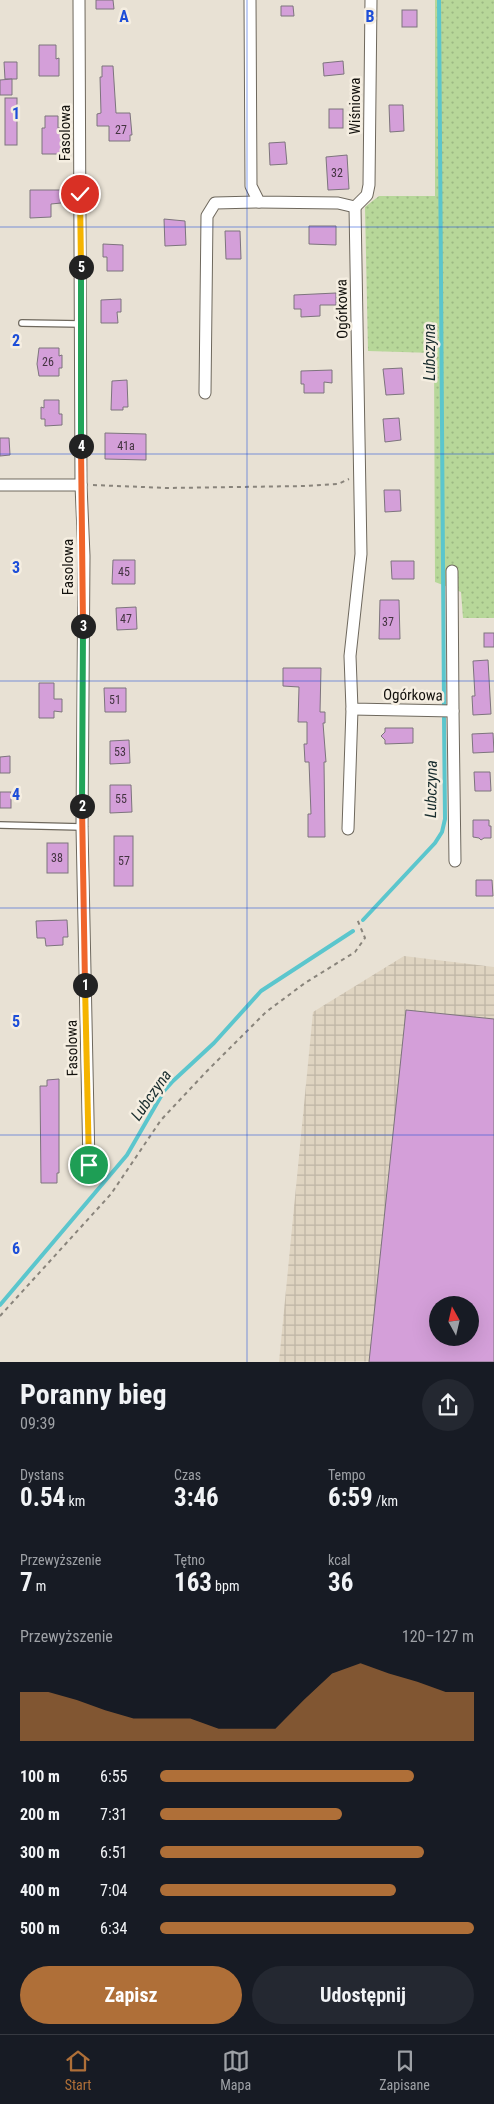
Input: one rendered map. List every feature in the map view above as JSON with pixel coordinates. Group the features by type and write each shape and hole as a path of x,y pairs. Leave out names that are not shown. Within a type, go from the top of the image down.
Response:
{"street":[{"name":"Fasolowa","path":"79,0 81,485 84,556 82,826 89,1165"},
{"path":"250,0 251,186 259,202"},
{"name":"Wiśniowa","path":"355,207 367,195 370,184 371,0"},
{"path":"205,393 207,216 215,203 338,204 355,207"},
{"name":"Ogórkowa","path":"348,829 352,709 350,656 361,554 355,207"},
{"path":"0,485 81,485"},
{"name":"Ogórkowa","path":"352,709 453,711 452,572"},
{"path":"453,711 455,862"}],"lane":[{"path":"22,323 81,324"},
{"path":"0,825 82,826"}],"path":[{"path":"81,485 167,488 306,486 338,484 360,473"},
{"path":"0,1316 111,1194 161,1120 206,1072 266,1012 305,983 355,952 365,938 357,919"}],"shaded area":[{"path":"404,956 494,967 494,1361 279,1362 313,1012"}],"green space":[{"path":"435,0 494,0 494,618 463,618 461,592 435,582 434,353 368,351 365,207 379,196 435,196"}],"building":[{"path":"96,0 113,0 114,9 96,9"},
{"path":"281,6 293,6 294,16 281,16"},
{"path":"402,10 417,10 417,27 402,27"},
{"path":"39,45 56,45 56,59 59,58 59,76 39,76"},
{"path":"343,61 344,74 324,76 323,63"},
{"path":"4,62 17,62 17,79 5,79"},
{"path":"102,66 113,66 116,113 130,113 132,135 130,135 130,141 109,141 109,126 97,126 97,114 101,113 100,77 102,77"},
{"path":"12,79 12,95 0,95 0,80"},
{"path":"5,98 17,98 17,145 5,145"},
{"path":"389,105 403,105 404,131 390,132"},
{"path":"329,109 343,109 343,128 329,128"},
{"path":"45,116 58,116 58,128 61,128 61,154 42,154 42,128 45,128"},
{"path":"285,142 287,164 270,165 269,143"},
{"path":"347,155 349,189 328,190 326,157"},
{"path":"30,190 61,190 61,203 51,204 51,217 30,218"},
{"path":"164,219 185,221 186,245 165,246"},
{"path":"309,226 336,226 336,245 309,244"},
{"path":"225,231 240,231 241,259 226,259"},
{"path":"103,244 123,245 123,271 107,271 107,257 103,257"},
{"path":"336,293 336,305 320,305 320,316 301,317 301,309 294,309 294,295"},
{"path":"121,299 121,312 117,312 118,323 101,323 101,300"},
{"path":"39,348 59,348 59,356 62,355 62,368 59,368 59,376 39,376 37,364"},
{"path":"402,368 404,394 386,395 383,369"},
{"path":"332,370 332,383 324,382 324,393 304,393 304,384 301,384 301,371"},
{"path":"127,380 128,407 123,407 123,410 111,410 112,381"},
{"path":"44,400 59,400 59,414 62,414 62,425 45,426 45,419 41,419 41,407 44,408"},
{"path":"399,418 401,440 385,442 383,419"},
{"path":"105,433 146,434 146,460 105,459"},
{"path":"0,438 9,438 10,455 0,456"},
{"path":"384,490 400,490 401,511 385,512"},
{"path":"113,560 135,560 135,584 112,584"},
{"path":"391,561 414,561 414,579 392,579"},
{"path":"380,600 399,600 400,639 379,639"},
{"path":"136,607 137,629 117,630 116,608"},
{"path":"484,633 494,633 494,647 484,647"},
{"path":"488,660 491,714 473,715 472,696 475,696 473,661"},
{"path":"283,668 321,668 320,712 325,712 325,723 323,723 326,762 324,762 325,837 308,837 308,814 311,814 309,762 305,762 304,744 307,744 307,722 298,722 299,687 283,686"},
{"path":"39,683 54,683 54,699 62,699 62,712 54,711 54,718 39,718"},
{"path":"104,688 126,688 126,712 105,712"},
{"path":"385,728 413,728 413,743 385,744 385,740 381,736 385,732"},
{"path":"493,733 494,752 473,753 472,734"},
{"path":"129,740 130,763 110,764 110,741"},
{"path":"10,756 10,773 0,773 0,757"},
{"path":"474,772 490,772 491,791 475,791"},
{"path":"110,785 131,785 132,812 110,813"},
{"path":"0,792 11,792 11,808 0,808"},
{"path":"473,820 489,820 491,838 481,840 473,837"},
{"path":"114,836 133,836 133,886 114,886"},
{"path":"47,843 68,843 68,873 47,873"},
{"path":"476,880 492,880 493,896 476,896"},
{"path":"67,920 68,937 63,937 63,945 46,946 45,938 37,938 36,921"},
{"path":"406,1010 494,1019 494,1362 369,1362"},
{"path":"59,1079 59,1173 57,1173 57,1183 41,1183 40,1086 47,1086 47,1080"}],"waterway":[{"name":"Lubczyna","path":"439,0 444,705"},
{"name":"Lubczyna","path":"363,920 435,843 442,832 445,819 444,718"},
{"name":"Lubczyna","path":"0,1305 127,1155 164,1091 173,1081 214,1043 261,991 353,931"}],"route":[{"path":"80,194 81,485 84,556 82,826 89,1165"}]}
